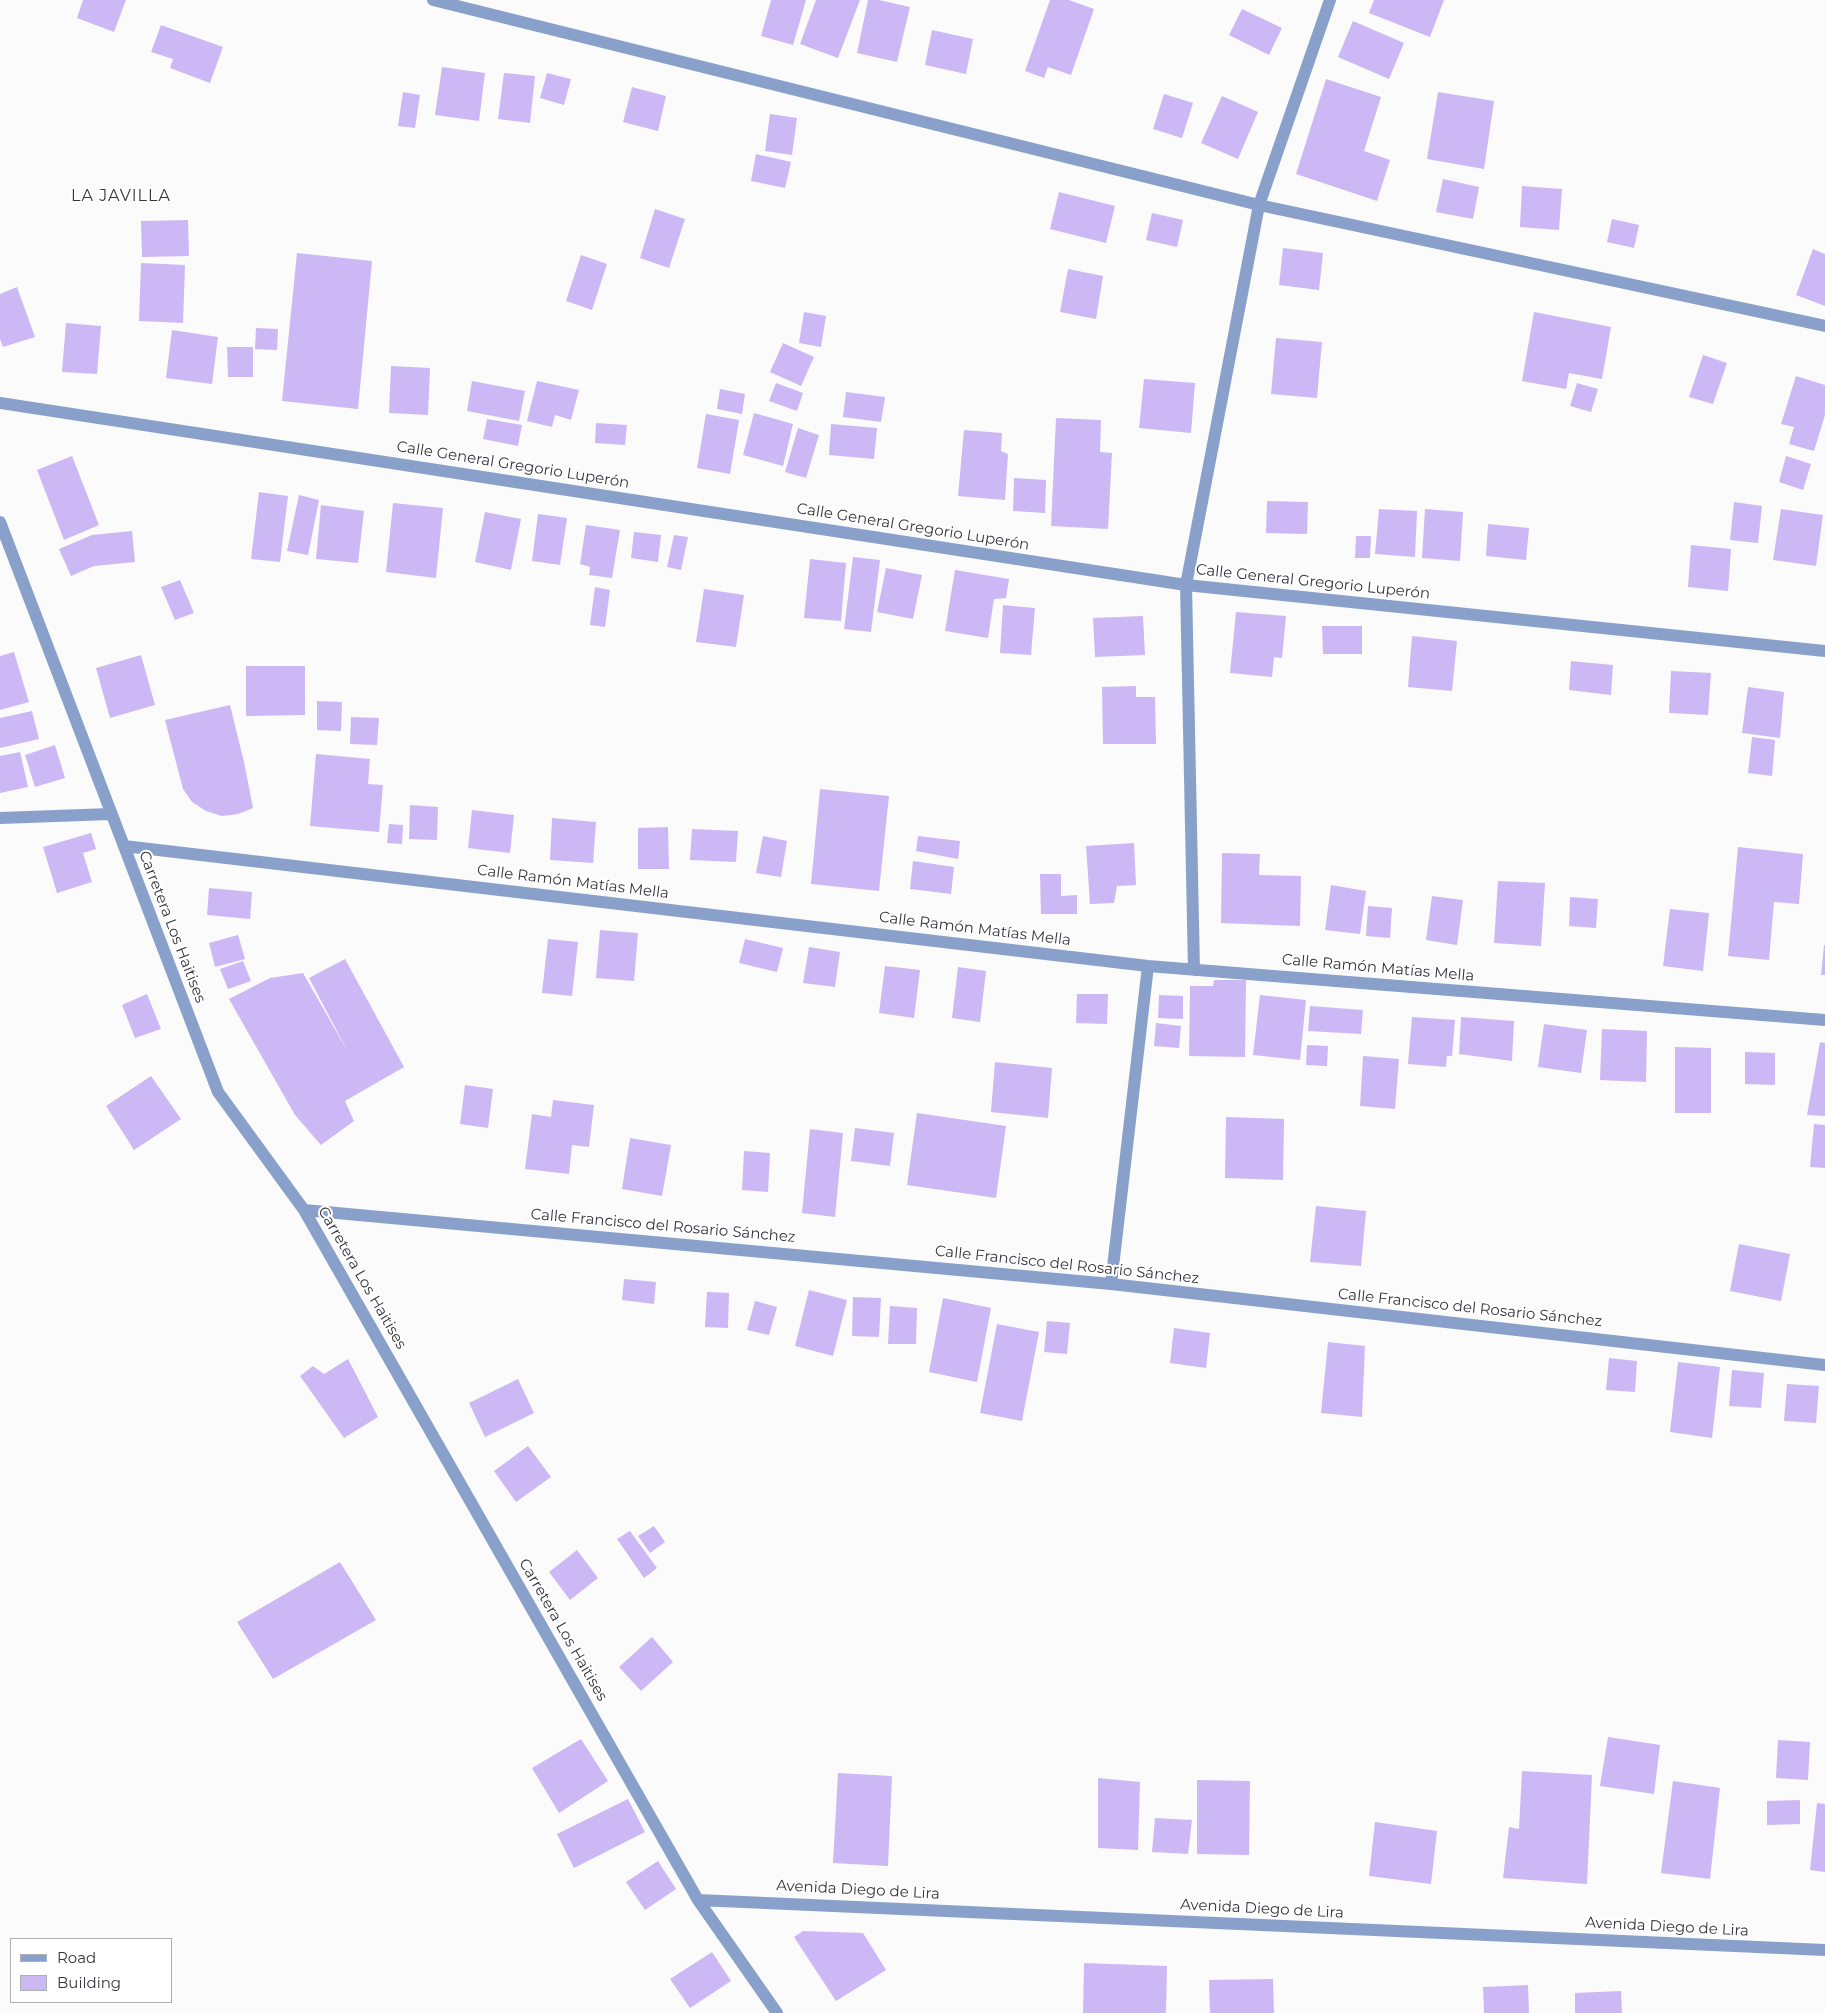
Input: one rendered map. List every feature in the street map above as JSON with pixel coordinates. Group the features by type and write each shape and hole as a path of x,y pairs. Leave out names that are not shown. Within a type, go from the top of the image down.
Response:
{"street":[{"path":"432,0 1260,205 1825,326"},
{"path":"1194,970 1186,585 1260,205 1330,0"},
{"name":"Calle General Gregorio Luperón","path":"0,403 1186,585 1825,651"},
{"name":"Carretera Los Haitises","path":"0,522 110,814 218,1092 304,1210 698,1900 777,2013"},
{"path":"0,818 110,814"},
{"name":"Calle Ramón Matías Mella","path":"124,846 1148,966 1825,1020"},
{"path":"1111,1284 1148,966"},
{"name":"Calle Francisco del Rosario Sánchez","path":"304,1210 1111,1284 1825,1365"},
{"name":"Avenida Diego de Lira","path":"698,1900 1825,1950"}],"building":[{"path":"83,0 126,0 114,32 77,18"},
{"path":"771,0 806,0 793,45 761,36"},
{"path":"816,0 860,0 838,58 800,44"},
{"path":"868,0 879,0 910,7 897,62 857,53"},
{"path":"1050,0 1069,0 1094,9 1071,75 1048,67 1044,78 1025,71"},
{"path":"1374,0 1444,0 1430,37 1369,13"},
{"path":"1242,9 1282,28 1269,55 1229,35"},
{"path":"1353,21 1404,43 1389,79 1338,57"},
{"path":"161,25 223,47 210,83 170,68 173,59 151,52"},
{"path":"932,30 973,39 966,74 925,65"},
{"path":"442,67 485,73 479,121 435,115"},
{"path":"504,73 535,76 530,123 498,119"},
{"path":"547,73 571,79 564,105 540,98"},
{"path":"1326,79 1381,97 1364,151 1390,160 1377,201 1296,174"},
{"path":"632,87 666,96 658,131 623,122"},
{"path":"403,92 420,95 415,128 398,126"},
{"path":"1438,92 1494,101 1484,169 1427,159"},
{"path":"1164,94 1193,103 1182,138 1153,129"},
{"path":"1222,96 1258,112 1238,159 1201,143"},
{"path":"770,114 797,118 792,155 765,151"},
{"path":"756,154 791,162 785,188 751,181"},
{"path":"1443,179 1479,187 1473,219 1436,212"},
{"path":"1522,186 1562,189 1559,230 1520,227"},
{"path":"1059,192 1115,206 1106,243 1050,229"},
{"path":"655,209 685,219 669,268 640,258"},
{"path":"1152,213 1183,220 1177,247 1146,240"},
{"path":"1612,219 1639,225 1634,248 1607,242"},
{"path":"188,220 189,256 142,257 141,221"},
{"path":"1283,248 1323,253 1319,290 1279,285"},
{"path":"1813,249 1825,254 1825,306 1796,295"},
{"path":"297,253 372,261 358,409 282,401"},
{"path":"581,255 607,264 592,310 566,301"},
{"path":"141,263 185,265 183,323 139,321"},
{"path":"1068,269 1103,276 1096,319 1060,312"},
{"path":"17,287 35,337 3,347 0,339 0,294"},
{"path":"804,312 826,316 821,347 799,343"},
{"path":"1534,312 1611,327 1602,379 1569,373 1566,389 1522,381"},
{"path":"66,323 101,326 97,374 62,372"},
{"path":"256,328 278,329 277,350 255,349"},
{"path":"172,330 218,337 212,384 166,378"},
{"path":"1276,338 1322,342 1317,398 1271,394"},
{"path":"783,343 814,357 801,386 770,372"},
{"path":"227,347 253,347 253,377 228,377"},
{"path":"1703,355 1727,363 1713,404 1689,397"},
{"path":"391,366 430,368 428,415 389,413"},
{"path":"1796,376 1825,385 1825,415 1814,451 1789,444 1794,427 1781,424"},
{"path":"1144,379 1195,383 1191,433 1139,428"},
{"path":"472,381 525,391 519,421 467,411"},
{"path":"537,381 579,390 571,420 555,415 552,427 527,421"},
{"path":"776,383 803,393 797,411 769,401"},
{"path":"1577,383 1598,389 1591,412 1570,406"},
{"path":"720,389 745,394 742,414 717,409"},
{"path":"846,392 885,397 881,422 843,417"},
{"path":"754,413 793,424 783,466 743,455"},
{"path":"706,414 739,420 730,474 697,468"},
{"path":"1056,418 1101,420 1100,452 1112,453 1108,529 1051,526"},
{"path":"487,419 522,425 518,446 483,439"},
{"path":"596,423 627,425 625,445 595,443"},
{"path":"831,424 877,428 874,459 829,455"},
{"path":"798,428 819,435 806,478 785,472"},
{"path":"964,430 1002,433 1001,451 1008,454 1005,500 958,496"},
{"path":"72,456 99,525 64,540 37,470"},
{"path":"1786,456 1811,464 1803,490 1779,482"},
{"path":"1014,478 1046,480 1045,513 1013,511"},
{"path":"259,492 288,496 280,562 251,559"},
{"path":"299,495 319,500 308,555 287,551"},
{"path":"1267,501 1308,502 1307,534 1266,533"},
{"path":"1734,502 1762,506 1758,543 1730,540"},
{"path":"393,503 443,508 436,578 386,572"},
{"path":"321,505 364,511 358,563 316,559"},
{"path":"1379,509 1417,511 1415,557 1375,554"},
{"path":"1425,509 1463,512 1460,561 1422,558"},
{"path":"1781,509 1823,515 1816,566 1773,560"},
{"path":"485,512 521,519 511,570 475,562"},
{"path":"538,514 567,518 560,565 532,561"},
{"path":"1488,524 1529,528 1526,560 1486,556"},
{"path":"586,525 620,530 612,578 589,575 590,567 580,564"},
{"path":"132,531 135,562 94,566 71,576 59,549 92,535"},
{"path":"634,532 661,535 658,562 631,558"},
{"path":"674,535 688,537 681,570 667,567"},
{"path":"1356,536 1371,536 1370,558 1355,558"},
{"path":"1691,545 1731,549 1728,591 1688,587"},
{"path":"853,557 880,560 871,632 844,629"},
{"path":"810,559 846,563 841,621 804,618"},
{"path":"886,568 922,575 913,619 877,612"},
{"path":"955,570 1009,579 1006,598 994,599 988,638 945,631"},
{"path":"180,580 194,613 175,620 161,587"},
{"path":"595,587 610,590 605,627 590,625"},
{"path":"704,589 744,595 736,647 696,642"},
{"path":"1003,605 1035,608 1031,655 1000,653"},
{"path":"1236,612 1286,616 1282,658 1274,657 1272,677 1230,673"},
{"path":"1143,616 1145,655 1095,657 1093,618"},
{"path":"1322,626 1362,626 1362,654 1323,654"},
{"path":"1412,636 1457,641 1452,691 1408,687"},
{"path":"14,652 29,702 0,710 0,656"},
{"path":"141,655 155,705 110,718 96,668"},
{"path":"1571,661 1613,665 1611,695 1569,690"},
{"path":"246,666 305,666 305,715 246,716"},
{"path":"1671,671 1711,673 1708,715 1669,713"},
{"path":"1136,686 1136,697 1155,697 1156,744 1103,744 1102,687"},
{"path":"1748,687 1784,692 1780,738 1742,733"},
{"path":"317,701 342,702 341,731 317,730"},
{"path":"230,705 253,808 238,814 222,816 206,811 192,802 183,789 165,720"},
{"path":"32,711 39,739 0,748 0,718"},
{"path":"351,717 379,718 377,745 350,744"},
{"path":"1752,737 1775,740 1772,776 1748,773"},
{"path":"55,745 65,778 35,787 25,755"},
{"path":"20,752 28,787 0,793 0,756"},
{"path":"316,754 370,759 368,784 383,785 379,832 310,826"},
{"path":"820,789 889,796 879,891 811,884"},
{"path":"410,805 438,807 437,840 409,839"},
{"path":"472,810 514,815 510,853 468,848"},
{"path":"552,818 596,822 593,863 550,860"},
{"path":"389,824 403,825 402,844 387,843"},
{"path":"668,827 669,869 638,869 638,828"},
{"path":"692,829 738,831 736,862 690,860"},
{"path":"91,833 96,849 83,853 92,882 57,893 43,847"},
{"path":"763,836 787,841 781,877 756,873"},
{"path":"918,836 960,841 958,859 916,851"},
{"path":"1134,843 1136,885 1117,886 1114,903 1090,904 1086,846"},
{"path":"1738,847 1803,854 1799,904 1774,902 1769,960 1728,956"},
{"path":"1222,853 1260,854 1259,875 1301,876 1300,926 1221,923"},
{"path":"913,861 954,867 951,894 910,889"},
{"path":"1040,874 1061,874 1061,896 1077,895 1077,914 1041,914"},
{"path":"1498,881 1545,883 1541,946 1494,943"},
{"path":"1331,885 1366,891 1360,934 1325,930"},
{"path":"209,888 252,892 250,919 207,915"},
{"path":"1432,896 1463,900 1457,945 1426,940"},
{"path":"1570,897 1598,899 1596,928 1569,926"},
{"path":"1368,906 1392,908 1390,938 1366,936"},
{"path":"1670,909 1709,913 1703,971 1663,966"},
{"path":"600,930 638,933 634,981 596,978"},
{"path":"238,935 245,959 215,967 209,943"},
{"path":"548,939 578,942 572,996 542,993"},
{"path":"745,939 783,948 777,972 739,963"},
{"path":"1824,945 1825,975 1821,975"},
{"path":"809,947 840,952 835,987 803,983"},
{"path":"345,959 404,1067 345,1101 354,1121 321,1145 295,1115 229,999 270,978 303,973 348,1052 309,978"},
{"path":"243,961 251,981 228,989 220,969"},
{"path":"885,966 920,970 914,1018 879,1013"},
{"path":"958,967 986,971 980,1022 952,1018"},
{"path":"1214,980 1246,980 1245,1057 1189,1056 1190,986 1213,986"},
{"path":"147,994 161,1029 135,1038 122,1005"},
{"path":"1077,994 1108,994 1107,1024 1076,1023"},
{"path":"1159,995 1183,996 1183,1019 1158,1018"},
{"path":"1260,995 1306,1000 1300,1060 1253,1055"},
{"path":"1310,1006 1363,1010 1361,1034 1308,1031"},
{"path":"1412,1017 1455,1020 1452,1056 1447,1056 1446,1067 1408,1064"},
{"path":"1461,1017 1514,1021 1512,1061 1459,1054"},
{"path":"1156,1023 1181,1026 1179,1048 1154,1046"},
{"path":"1544,1024 1587,1030 1581,1073 1538,1067"},
{"path":"1602,1029 1647,1031 1646,1082 1600,1080"},
{"path":"1820,1042 1825,1043 1825,1116 1807,1115"},
{"path":"1307,1045 1328,1046 1327,1066 1306,1065"},
{"path":"1675,1047 1711,1048 1711,1113 1675,1113"},
{"path":"1745,1052 1775,1053 1775,1085 1745,1084"},
{"path":"1363,1056 1399,1059 1395,1109 1360,1106"},
{"path":"995,1062 1052,1068 1048,1118 991,1112"},
{"path":"151,1076 181,1119 134,1150 106,1106"},
{"path":"465,1085 493,1089 488,1128 460,1124"},
{"path":"553,1100 594,1105 589,1147 572,1145 569,1174 525,1169 532,1114 551,1117"},
{"path":"917,1113 1006,1126 996,1198 907,1185"},
{"path":"1226,1117 1284,1119 1283,1180 1225,1178"},
{"path":"1814,1124 1825,1125 1825,1168 1810,1167"},
{"path":"855,1128 894,1133 890,1166 851,1161"},
{"path":"810,1129 843,1133 835,1217 802,1213"},
{"path":"630,1138 671,1145 662,1196 622,1189"},
{"path":"744,1151 770,1153 768,1192 742,1190"},
{"path":"1316,1206 1366,1211 1361,1266 1310,1262"},
{"path":"1739,1244 1790,1254 1781,1301 1730,1291"},
{"path":"624,1279 656,1282 654,1304 622,1300"},
{"path":"809,1290 847,1300 833,1356 795,1346"},
{"path":"707,1292 729,1293 728,1328 705,1327"},
{"path":"853,1297 881,1298 879,1337 852,1336"},
{"path":"943,1298 991,1308 977,1382 929,1372"},
{"path":"755,1301 777,1307 769,1335 747,1330"},
{"path":"890,1306 917,1308 916,1344 888,1344"},
{"path":"1047,1321 1070,1323 1067,1354 1044,1352"},
{"path":"997,1324 1039,1332 1022,1421 980,1413"},
{"path":"1174,1328 1210,1333 1206,1368 1170,1363"},
{"path":"1328,1342 1365,1346 1362,1417 1321,1413"},
{"path":"1609,1358 1637,1361 1635,1392 1606,1390"},
{"path":"348,1359 378,1417 344,1438 300,1376 313,1366 324,1374"},
{"path":"1678,1362 1720,1367 1712,1438 1670,1432"},
{"path":"1732,1370 1764,1373 1761,1408 1729,1406"},
{"path":"518,1379 534,1413 485,1437 469,1403"},
{"path":"1787,1384 1819,1386 1816,1423 1784,1421"},
{"path":"528,1446 551,1477 516,1502 494,1471"},
{"path":"654,1526 665,1542 650,1553 638,1536"},
{"path":"630,1531 657,1568 644,1578 617,1539"},
{"path":"577,1550 598,1578 570,1600 549,1572"},
{"path":"340,1562 376,1620 273,1679 237,1622"},
{"path":"652,1637 673,1662 641,1691 619,1667"},
{"path":"1608,1737 1660,1745 1654,1794 1600,1786"},
{"path":"581,1739 608,1781 559,1813 532,1768"},
{"path":"1778,1740 1810,1742 1808,1780 1776,1778"},
{"path":"1522,1771 1592,1775 1587,1884 1503,1878 1509,1827 1519,1829"},
{"path":"838,1773 892,1776 888,1866 833,1863"},
{"path":"1098,1778 1140,1782 1138,1850 1098,1848"},
{"path":"1197,1780 1250,1781 1249,1855 1197,1854"},
{"path":"1673,1781 1720,1788 1710,1879 1661,1873"},
{"path":"628,1799 645,1832 574,1868 557,1834"},
{"path":"1800,1800 1800,1824 1767,1825 1767,1801"},
{"path":"1817,1803 1825,1804 1825,1872 1810,1870"},
{"path":"1155,1818 1192,1820 1188,1854 1152,1852"},
{"path":"1375,1822 1437,1831 1431,1884 1369,1876"},
{"path":"658,1861 676,1889 645,1910 626,1882"},
{"path":"803,1931 863,1933 886,1970 836,2001 794,1937"},
{"path":"712,1952 731,1981 690,2008 670,1979"},
{"path":"1084,1963 1167,1966 1166,2013 1083,2013"},
{"path":"1273,1979 1274,2013 1210,2013 1209,1980"},
{"path":"1528,1985 1529,2013 1484,2013 1483,1987"},
{"path":"1621,1991 1622,2013 1575,2013 1575,1993"}],"district":[{"name":"LA JAVILLA","path":"121,196"}]}
